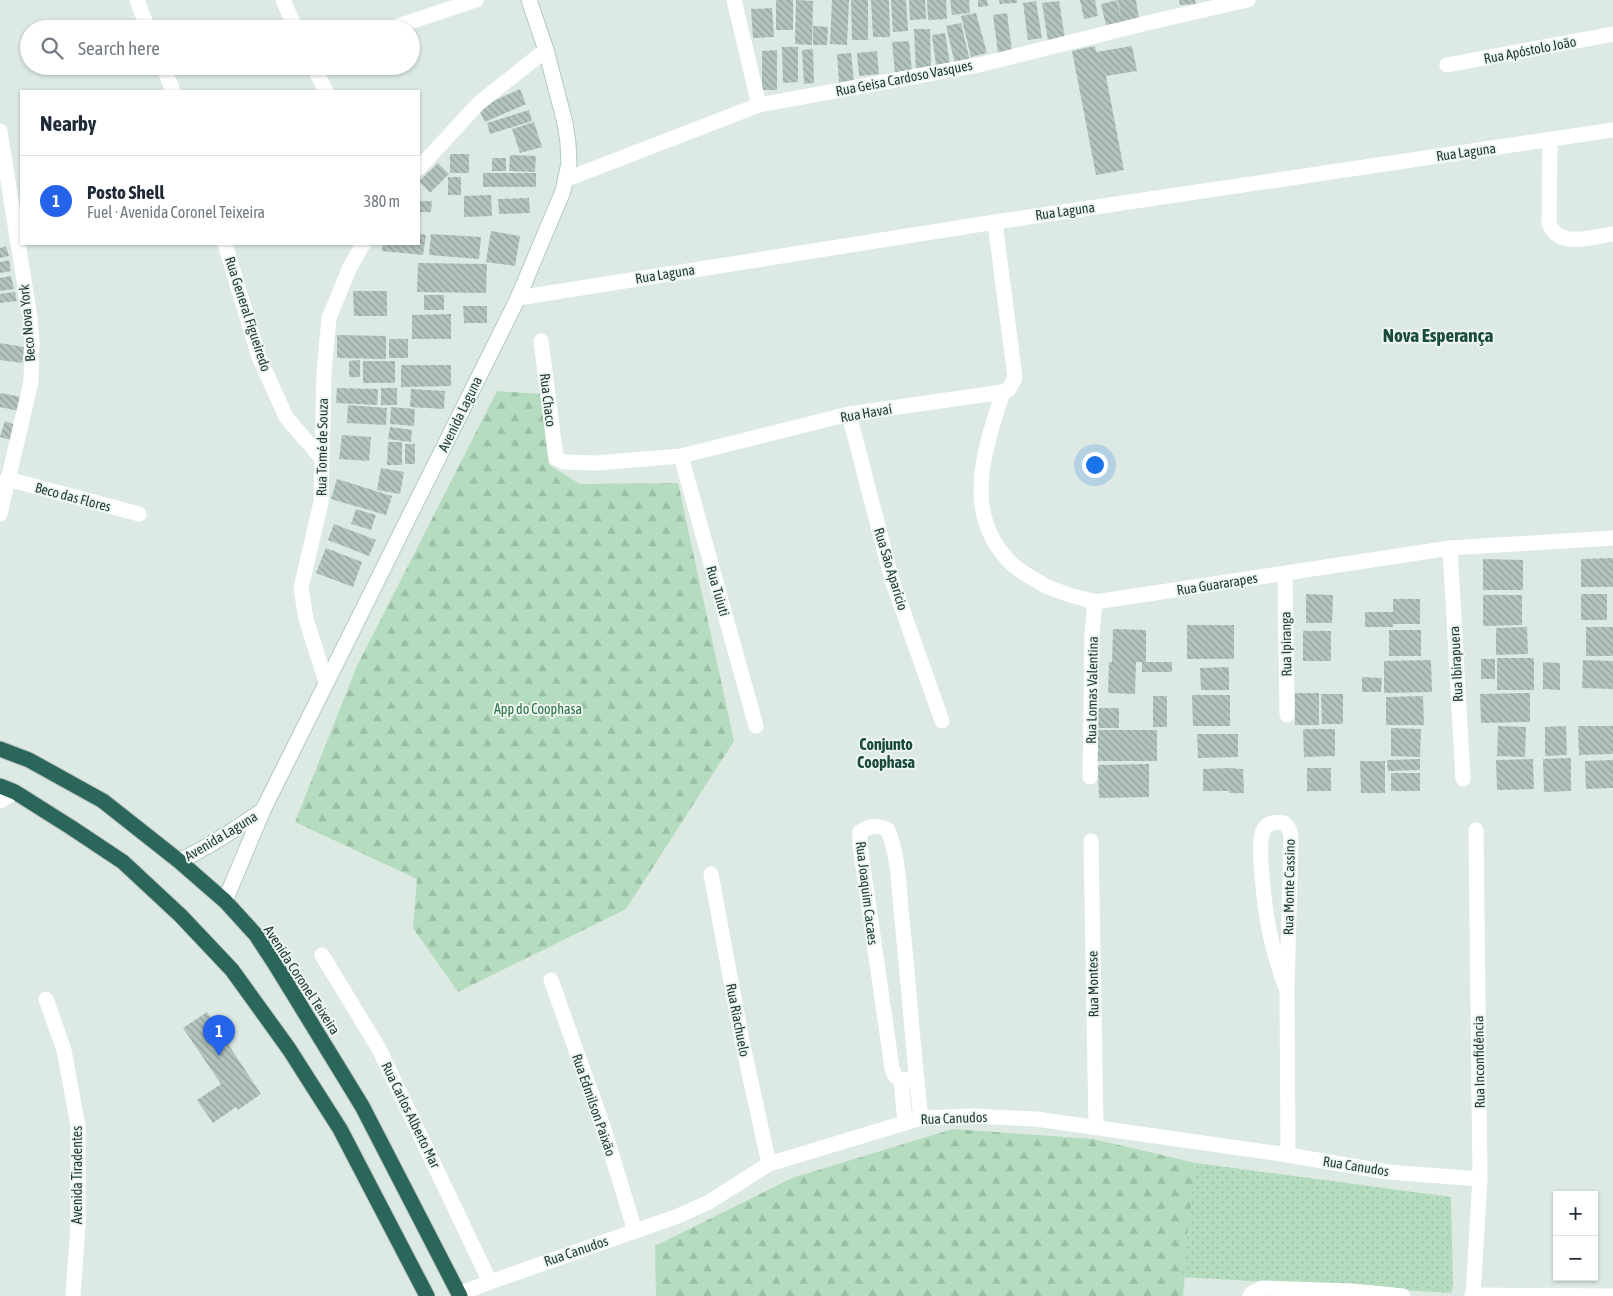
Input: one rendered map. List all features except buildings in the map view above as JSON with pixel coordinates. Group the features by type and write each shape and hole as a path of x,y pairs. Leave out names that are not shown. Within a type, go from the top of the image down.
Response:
{"highway":[{"name":"Avenida Coronel Teixeira","path":"0,749 29,760 103,801 179,861 225,901 256,936 362,1106 459,1295"},
{"path":"0,786 16,792 123,862 181,916 232,970 289,1049 340,1129 427,1296"}],"street":[{"path":"137,0 145,20"},
{"path":"283,0 292,20"},
{"path":"416,20 476,0"},
{"name":"Avenida Laguna","path":"225,901 263,810 518,298 563,192 569,163 567,136 546,50 530,0"},
{"path":"734,0 759,105"},
{"name":"Rua Geisa Cardoso Vasques","path":"567,178 759,105 982,64 1248,0"},
{"name":"Rua Apóstolo João","path":"1447,65 1613,34"},
{"path":"420,167 479,103 546,50"},
{"path":"167,75 173,90"},
{"path":"318,75 325,90"},
{"name":"Rua Laguna","path":"518,298 995,222 1613,130"},
{"name":"Beco Nova York","path":"0,131 30,318 32,343 31,382 0,514"},
{"path":"1550,140 1549,223 1552,232 1560,238 1569,240 1613,234"},
{"path":"995,222 1015,378 1008,390 1003,392"},
{"name":"Rua General Figueiredo","path":"225,245 259,356 286,417 321,458"},
{"name":"Rua Tomé de Souza","path":"326,682 306,619 301,588 321,502 324,373 329,318 350,267 362,245"},
{"name":"Rua Chaco","path":"540,342 556,458"},
{"name":"Rua Havaí","path":"556,458 564,462 596,463 680,456 849,414 1003,392"},
{"name":"Rua Guararapes","path":"1003,392 992,425 980,489 983,519 991,538 1012,564 1046,586 1095,602 1450,548 1613,538"},
{"name":"Rua São Aparício","path":"849,414 892,580 942,721"},
{"name":"Rua Tuiuti","path":"680,456 756,726"},
{"name":"Beco das Flores","path":"7,479 139,514"},
{"name":"Rua Ibirapuera","path":"1450,548 1463,779"},
{"name":"Rua Ipiranga","path":"1285,574 1287,715"},
{"name":"Rua Lomas Valentina","path":"1090,778 1092,634 1095,602"},
{"path":"0,801 16,792"},
{"name":"Avenida Laguna","path":"179,861 201,851 226,836 263,810"},
{"name":"Rua Monte Cassino","path":"1287,990 1272,944 1263,894 1260,848 1264,830 1269,824 1276,822 1284,823 1289,829 1291,836 1287,990 1288,1155"},
{"name":"Rua Joaquim Cacaes","path":"905,1122 901,1080 895,1076 892,1068 860,845 860,832 868,827 880,825 888,830 892,840 896,864 921,1118"},
{"name":"Rua Inconfidência","path":"1473,1295 1480,1179 1476,830"},
{"name":"Rua Montese","path":"1091,841 1096,1126"},
{"name":"Rua Riachuelo","path":"710,874 742,1041 769,1164"},
{"name":"Rua Carlos Alberto Mar","path":"322,954 379,1049 490,1282"},
{"name":"Rua Edmilson Paixão","path":"551,980 603,1126 635,1231"},
{"name":"Avenida Tiradentes","path":"46,999 64,1050 78,1126 78,1225 73,1296"},
{"path":"901,1080 917,1078"},
{"name":"Rua Canudos","path":"459,1295 490,1282 678,1216 709,1202 769,1164 921,1118 973,1116 1036,1119 1096,1126 1388,1172 1480,1179"},
{"path":"1256,1292 1352,1293 1403,1296"},
{"path":"1473,1295 1612,1296"}],"green space":[{"name":"App do Coophasa","path":"497,391 540,394 549,465 580,484 678,483 734,741 626,909 458,992 413,928 417,879 295,822 357,666"},
{"path":"953,1129 1093,1139 1196,1163 1183,1296 656,1296 655,1246 792,1178"},
{"path":"1196,1163 1451,1197 1453,1286 1451,1293 1182,1277"}],"place":[{"name":"Posto Shell","path":"219,1056"}],"district":[{"name":"Nova Esperança","path":"1438,335"},
{"name":"Conjunto Coophasa","path":"886,753"}]}
